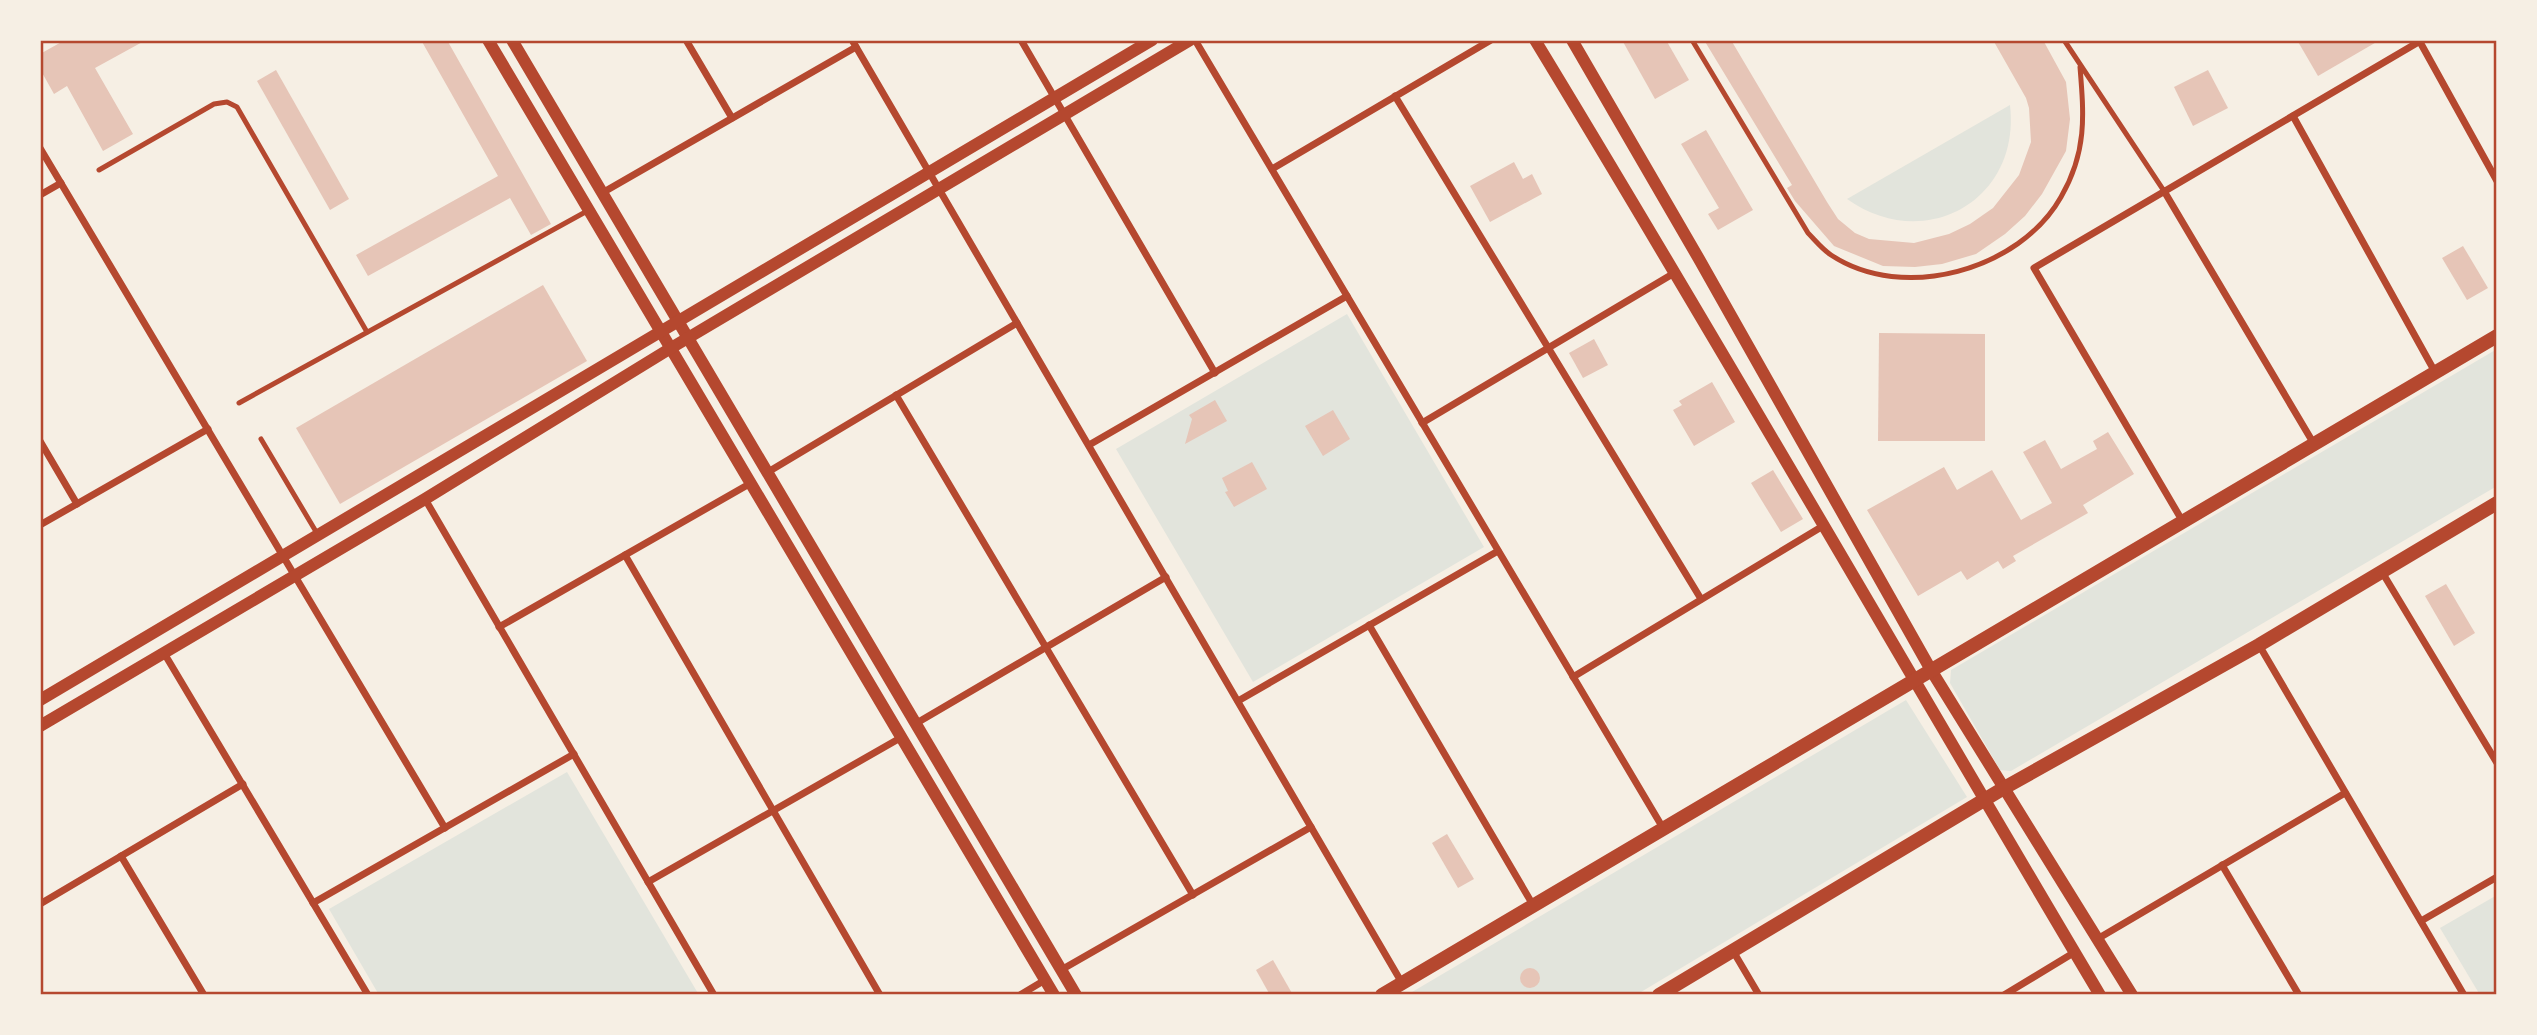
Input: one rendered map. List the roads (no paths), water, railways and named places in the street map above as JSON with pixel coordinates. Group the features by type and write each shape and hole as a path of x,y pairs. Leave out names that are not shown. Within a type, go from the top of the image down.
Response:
{"main road":[{"path":"1382,995 2497,336"},
{"path":"1659,995 2004,788 2259,645 2497,503"}],"street":[{"path":"488,40 1054,995"},
{"path":"512,40 1076,995"},
{"path":"687,40 732,118"},
{"path":"1021,40 1215,373"},
{"path":"40,700 1152,40"},
{"path":"40,726 425,499 671,348 1190,40"},
{"path":"1195,40 1663,829"},
{"path":"1272,169 1491,40"},
{"path":"1535,40 1675,272 2100,995"},
{"path":"1572,40 1931,670 2132,995"},
{"path":"2183,522 2034,268 2421,41 2497,181"},
{"path":"602,193 854,44 1402,983"},
{"path":"1395,96 1701,599"},
{"path":"2293,116 2435,372"},
{"path":"40,148 445,828"},
{"path":"40,195 61,183"},
{"path":"2164,191 2314,444"},
{"path":"1422,423 1675,272"},
{"path":"1089,445 1347,296"},
{"path":"768,472 1017,323"},
{"path":"896,395 1193,895"},
{"path":"40,525 208,429"},
{"path":"40,441 77,504"},
{"path":"499,627 751,482"},
{"path":"1811,505 1832,494"},
{"path":"425,499 714,995"},
{"path":"1573,677 1823,526"},
{"path":"1238,701 1498,551"},
{"path":"625,555 880,995"},
{"path":"2381,571 2497,764"},
{"path":"915,724 1166,577"},
{"path":"1369,625 1533,905"},
{"path":"2259,645 2464,995"},
{"path":"164,653 368,995"},
{"path":"648,882 902,737"},
{"path":"313,903 573,754"},
{"path":"40,904 243,785"},
{"path":"2099,938 2345,793"},
{"path":"1061,970 1311,827"},
{"path":"121,856 204,995"},
{"path":"2222,865 2299,995"},
{"path":"2421,921 2497,877"},
{"path":"1733,951 1759,995"},
{"path":"2004,995 2075,953"},
{"path":"1020,995 1045,980"}],"lane":[{"path":"1692,40 1808,233 1830,254 1852,265 1905,277 1941,275 1976,265 2029,236 2046,221 2062,196 2080,148 2084,119 2080,67"},
{"path":"2064,40 2164,191"},
{"path":"99,170 214,104 226,102 237,107 368,331"},
{"path":"239,403 589,210"},
{"path":"261,439 318,535"}]}
